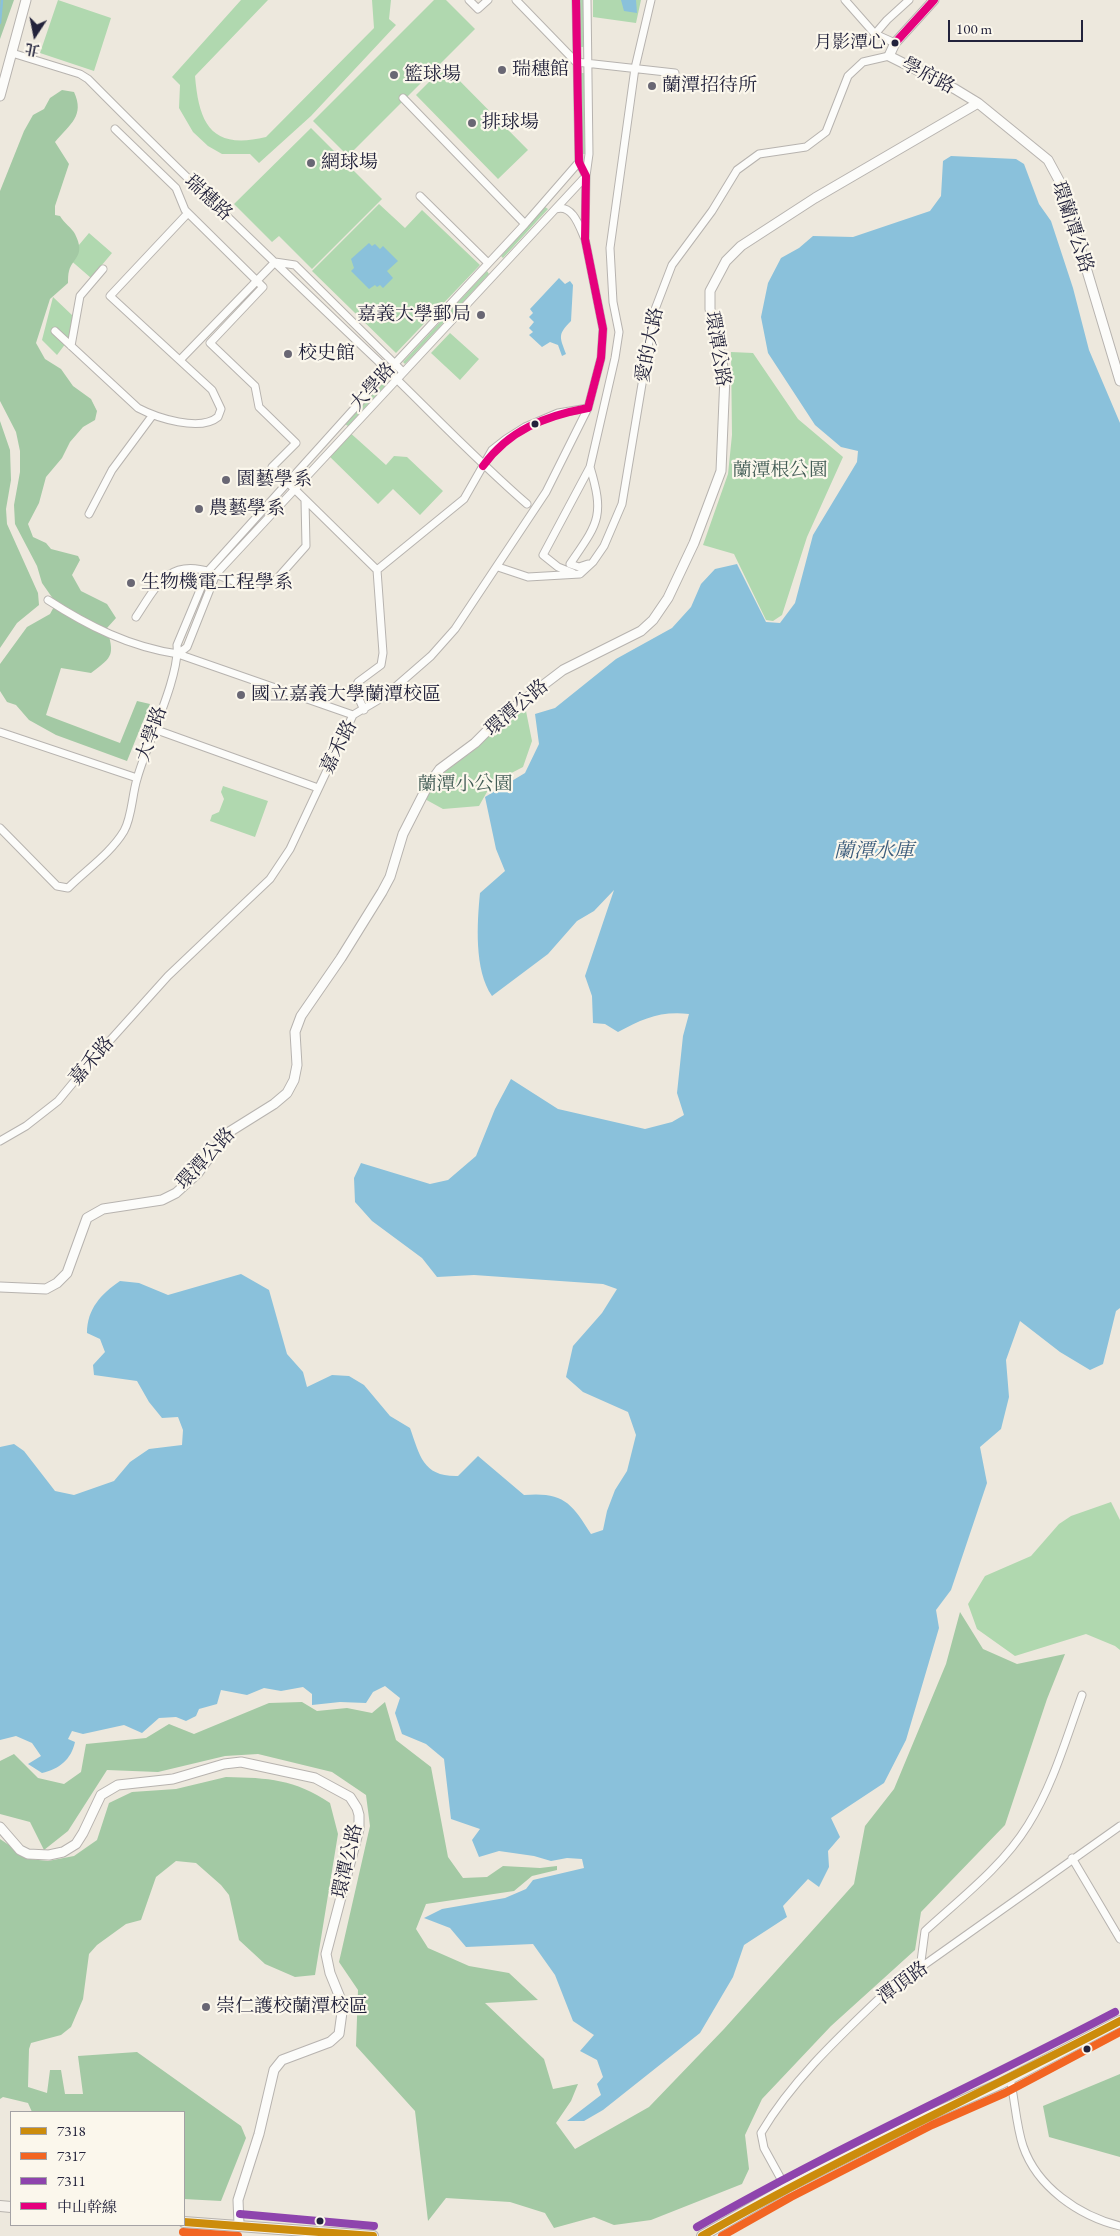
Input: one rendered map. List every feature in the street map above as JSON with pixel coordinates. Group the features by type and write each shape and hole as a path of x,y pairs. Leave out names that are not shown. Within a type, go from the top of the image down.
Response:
{"main road":[{"path":"702,2236 786,2188 1010,2078 1120,2021"},
{"path":"185,2222 239,2224 373,2236"}],"street":[{"path":"0,96 26,0"},
{"path":"469,0 478,9 488,0"},
{"path":"516,0 576,62 675,73"},
{"path":"576,0 579,162"},
{"path":"178,654 187,647 216,574 586,176 589,154 587,0"},
{"path":"580,574 558,567 543,555 590,467 615,358 619,332 613,302 610,248 635,68 651,0"},
{"path":"845,0 874,34 895,43"},
{"path":"874,34 909,0"},
{"name":"學府路","path":"934,0 895,43 889,56 955,89 978,104"},
{"name":"瑞穗路","path":"12,53 80,74 88,79 173,166 388,371 483,466 526,504"},
{"name":"愛的大路","path":"580,574 593,562 604,546 622,504 654,312 672,265 712,211 737,170 759,154 806,147 826,132 848,76 863,62 889,56"},
{"path":"403,98 525,224"},
{"name":"環蘭潭公路","path":"978,104 1048,160 1060,184 1120,381"},
{"name":"環潭公路","path":"0,1287 46,1289 57,1284 67,1273 87,1218 103,1209 162,1200 176,1193 198,1174 226,1134 274,1104 287,1093 296,1072 295,1032 301,1016 341,958 382,892 390,877 403,834 427,787 440,770 475,743 500,718 563,670 641,631 653,620 668,598 694,543 721,471 725,376 710,310 710,291 726,261 741,246 815,198 978,104"},
{"path":"115,129 176,188 188,213 263,287 210,343 255,386 259,407 296,442 272,468 377,570 383,653 380,665 358,682 355,690 364,710"},
{"name":"嘉禾路","path":"0,1140 26,1126 58,1102 87,1066 174,971 270,879 290,849 353,715 385,696 431,656 455,629 498,567 546,492 588,408 601,358 603,329 585,239 586,176 579,162"},
{"name":"大學路","path":"0,828 57,886 68,888 110,848 124,830 137,778 178,654 177,645 208,571 286,482 394,363 525,224 579,162"},
{"path":"420,196 488,263"},
{"path":"555,209 564,208 570,212 585,239"},
{"path":"55,331 138,408 152,416 179,422 206,424 218,417 221,409 212,390 110,296 188,213"},
{"path":"180,360 274,262 295,265 403,372"},
{"path":"71,346 80,296 103,269"},
{"path":"377,570 464,499 492,450 525,427 558,413 588,408"},
{"path":"89,514 112,470 152,416"},
{"path":"590,467 595,484 598,515 596,526 570,564 579,567 593,562"},
{"path":"136,617 155,587 164,577 179,569 208,571 243,584 275,582 306,546 305,500"},
{"path":"498,567 528,577 580,574"},
{"path":"48,600 96,629 159,651 178,654 353,715"},
{"path":"154,730 318,788"},
{"name":"大學路","path":"0,732 137,778"},
{"path":"920,1969 925,1931 986,1876 1028,1826 1049,1787 1082,1695"},
{"name":"環潭公路","path":"0,1827 20,1850 28,1854 49,1855 63,1852 76,1844 100,1795 108,1790 118,1785 173,1779 224,1764 241,1762 315,1778 350,1798 357,1808 359,1829 326,1954 330,1973 343,2005 339,2034 330,2042 282,2060 274,2070 259,2134 238,2200 239,2224"},
{"name":"潭頂路","path":"786,2188 764,2148 762,2133 794,2086 852,2024 886,1992 1072,1858 1120,1826"},
{"path":"1072,1858 1120,1939"},
{"path":"1010,2078 1023,2146 1040,2176 1070,2206 1104,2222 1120,2226"},
{"path":"239,2224 239,2236"}],"green space":[{"path":"0,0 14,0 0,39"},
{"path":"58,0 111,18 94,71 40,53"},
{"path":"241,0 268,0 195,76 200,108 205,120 212,130 221,136 233,140 266,137 374,28 372,0 391,0 389,19 396,25 311,116 259,163 250,154 222,154 208,146 193,132 179,108 180,85 172,77"},
{"name":"籃球場","path":"434,0 446,0 475,29 348,156 313,121"},
{"path":"580,0 584,0 584,47 580,47"},
{"path":"593,0 641,0 636,23 593,17"},
{"name":"排球場","path":"445,66 528,150 498,179 416,95"},
{"path":"581,73 584,73 585,154 582,154"},
{"path":"62,90 74,92 78,107 77,114 71,125 55,142 69,164 55,206 55,215 60,216 74,232 78,241 79,252 69,271 68,283 50,299 36,343 45,359 61,369 73,386 91,399 97,411 95,420 83,427 70,442 62,458 46,477 39,503 28,524 33,537 46,543 51,549 78,556 80,560 72,575 81,591 107,604 116,618 107,628 111,644 108,658 91,673 61,668 46,715 120,743 137,701 150,704 127,761 56,735 29,720 16,705 7,702 0,691 0,664 27,627 50,614 56,603 42,583 37,566 15,524 14,505 20,472 20,451 16,432 0,401 0,191 24,131 33,115 44,109 50,98"},
{"name":"網球場","path":"311,128 382,199 312,269 279,236 272,242 234,204"},
{"path":"379,204 405,228 422,210 480,265 396,353 312,271"},
{"path":"545,207 548,209 503,258 501,256"},
{"path":"89,233 112,253 91,278 68,258"},
{"path":"487,271 489,274 405,364 403,362"},
{"path":"53,297 73,316 69,339 57,355 42,340"},
{"path":"450,333 479,359 460,380 431,353"},
{"name":"蘭潭根公園","path":"731,352 753,353 798,419 843,457 807,537 782,615 773,621 766,620 734,554 703,545 728,474 732,435"},
{"path":"383,383 386,385 348,426 345,424"},
{"path":"0,421 10,450 11,480 6,509 7,524 38,593 39,605 17,623 0,648"},
{"path":"347,430 386,465 394,456 407,457 443,491 420,515 393,489 378,504 326,453"},
{"name":"蘭潭小公園","path":"526,711 532,741 523,767 492,783 479,806 443,809 423,798 442,774 477,748 507,718"},
{"path":"223,786 268,801 255,837 210,821 212,815 219,812 224,799 221,792"},
{"path":"1111,1502 1120,1520 1120,1650 1086,1634 1015,1656 977,1629 968,1604 985,1576 1031,1556 1059,1524 1071,1516"},
{"path":"960,1612 983,1649 1017,1664 1065,1654 1047,1699 1005,1825 921,1912 915,1950 831,2026 762,2099 745,2135 749,2169 742,2184 651,2220 614,2225 594,2217 554,2228 545,2213 510,2202 446,2198 428,2221 415,2111 356,2046 358,1990 339,1962 370,1826 366,1795 332,1772 258,1754 225,1756 158,1772 107,1770 68,1831 44,1850 30,1822 0,1814 0,1761 14,1754 38,1778 64,1784 81,1772 86,1744 146,1738 169,1724 194,1734 269,1703 302,1702 317,1711 347,1708 372,1713 385,1702 396,1740 431,1767 448,1857 463,1878 487,1877 503,1866 540,1868 557,1866 557,1870 532,1876 514,1891 426,1904 416,1929 428,1948 469,1966 509,1973 538,2000 485,2003 544,2059 553,2089 578,2084 571,2101 556,2123 575,2149 649,2107 724,2029 854,1884 865,1826 894,1789 946,1664"},
{"path":"226,1777 268,1779 293,1784 330,1803 338,1834 315,1975 295,1977 265,1964 239,1940 229,1895 221,1885 196,1863 176,1861 156,1877 141,1920 126,1924 97,1945 89,1954 83,1999 71,2027 61,2035 31,2043 29,2049 28,2087 47,2093 50,2070 61,2070 65,2094 83,2094 78,2056 137,2052 241,2126 246,2138 221,2201 185,2199 185,2111 32,2111 28,2103 3,2097 0,2099 0,1839 30,1859 48,1861 74,1856 97,1840 109,1803 132,1792 176,1789"},
{"path":"1120,2074 1120,2157 1049,2137 1043,2106"}],"water":[{"path":"621,0 636,0 637,13 624,11"},
{"name":"蘭潭水庫","path":"951,156 1016,159 1024,164 1039,204 1051,221 1073,288 1089,350 1120,423 1120,1308 1116,1311 1103,1364 1090,1370 1060,1352 1020,1321 1006,1360 1009,1397 1001,1429 980,1447 987,1483 951,1590 936,1610 939,1628 906,1740 884,1783 831,1818 840,1837 828,1851 829,1867 819,1887 808,1879 783,1906 787,1917 744,1945 733,1977 700,2033 603,2110 584,2121 567,2121 601,2095 597,2084 603,2077 597,2060 580,2051 594,2035 573,2021 555,1975 533,1944 466,1947 450,1928 424,1918 442,1909 505,1898 526,1889 533,1880 584,1868 582,1859 567,1858 551,1861 534,1856 499,1851 479,1857 472,1840 480,1829 451,1819 444,1759 426,1744 402,1734 395,1713 400,1698 385,1686 373,1692 366,1703 340,1702 312,1705 312,1694 303,1687 281,1691 264,1688 247,1695 221,1690 217,1704 199,1709 196,1716 186,1721 176,1717 159,1718 142,1733 124,1725 83,1734 72,1731 68,1739 75,1742 71,1754 59,1766 42,1773 28,1764 41,1756 32,1743 16,1736 0,1740 0,1447 14,1444 24,1451 55,1491 74,1495 114,1481 130,1462 149,1449 182,1445 183,1430 178,1417 162,1418 149,1402 137,1381 94,1375 93,1365 105,1352 100,1339 87,1333 89,1317 92,1309 101,1297 120,1281 139,1283 168,1295 241,1274 269,1290 287,1354 303,1372 307,1387 332,1375 349,1376 364,1385 390,1416 410,1428 420,1456 430,1469 437,1473 458,1476 478,1456 524,1495 548,1495 565,1501 578,1514 591,1534 603,1530 607,1511 615,1490 627,1471 636,1435 628,1412 583,1392 566,1377 573,1346 602,1313 617,1289 603,1284 474,1275 437,1277 422,1258 372,1221 355,1202 354,1178 361,1163 430,1184 448,1180 476,1156 495,1109 511,1079 558,1109 645,1129 672,1122 684,1115 677,1093 683,1036 689,1014 678,1013 652,1017 618,1032 605,1024 593,1023 592,996 585,976 614,890 594,911 577,921 548,954 492,996 482,973 478,946 480,893 505,871 496,849 485,797 525,773 539,744 535,714 555,708 616,659 672,628 691,607 701,584 715,569 737,564 766,622 780,623 795,603 813,535 857,462 858,451 841,447 815,425 768,353 761,317 768,283 781,258 799,248 813,236 853,237 930,211 941,196 943,161"},
{"path":"369,243 372,246 375,244 380,249 383,246 398,261 387,271 393,278 383,288 380,285 377,287 375,285 369,289 351,271 354,268 351,259"},
{"path":"559,278 565,284 570,281 573,285 571,321 563,330 561,336 566,354 562,356 558,345 550,342 542,347 529,335 533,332 529,328 534,322 529,317 533,313 530,309"}],"waterway":[{"path":"0,23 2,0"}],"transit line":[{"name":"中山幹線","path":"576,0 579,162 586,176 585,239 603,329 601,358 588,408"},
{"name":"中山幹線","path":"895,43 934,0"},
{"name":"中山幹線","path":"483,466 504,443 529,426 557,415 588,408"},
{"name":"7311","path":"697,2227 852,2144 1115,2012"},
{"name":"7318","path":"702,2236 857,2153 1120,2021"},
{"name":"7317","path":"722,2236 791,2197 932,2125 1005,2093 1120,2032"},
{"name":"7311","path":"240,2214 374,2226"},
{"name":"7318","path":"185,2222 373,2236"},
{"name":"7317","path":"183,2232 238,2236"}],"place":[{"name":"月影潭心","path":"895,43"},
{"name":"瑞穗館","path":"502,70"},
{"name":"籃球場","path":"394,75"},
{"name":"蘭潭招待所","path":"652,86"},
{"name":"排球場","path":"472,123"},
{"name":"網球場","path":"311,163"},
{"name":"嘉義大學郵局","path":"481,315"},
{"name":"校史館","path":"288,354"},
{"name":"園藝學系","path":"226,480"},
{"name":"農藝學系","path":"199,509"},
{"name":"生物機電工程學系","path":"131,583"},
{"name":"國立嘉義大學蘭潭校區","path":"241,695"},
{"name":"崇仁護校蘭潭校區","path":"206,2007"}]}
